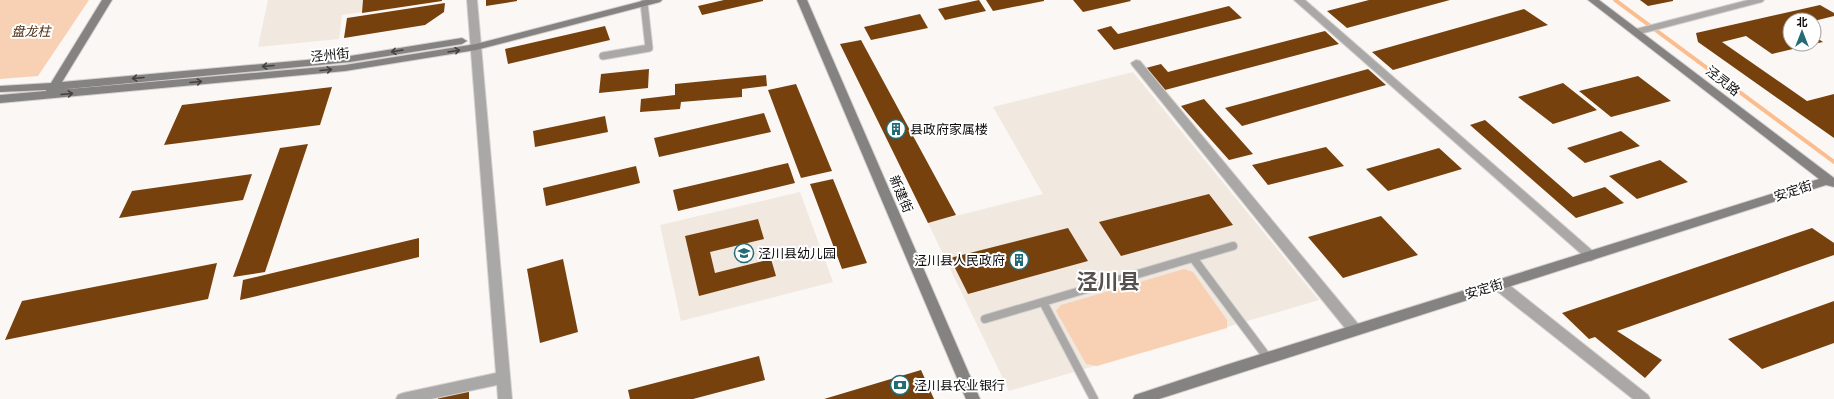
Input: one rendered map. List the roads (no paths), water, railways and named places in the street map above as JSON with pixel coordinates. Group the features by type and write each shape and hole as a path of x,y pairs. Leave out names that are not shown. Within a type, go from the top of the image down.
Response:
{"main road":[{"path":"48,96 107,0"},
{"name":"泾州街","path":"0,89 55,86 350,59 475,43 626,0"},
{"name":"泾州街","path":"0,99 48,96 345,68 475,43 658,0"},
{"name":"新建街","path":"802,0 973,399"},
{"name":"泾灵路","path":"1593,0 1641,30 1831,183"},
{"name":"安定街","path":"1140,399 1354,329 1831,183"}],"street":[{"path":"472,0 505,399"},
{"path":"1299,0 1591,256"},
{"path":"1641,30 1759,0"},
{"path":"1136,63 1354,329"},
{"path":"1498,284 1643,399"},
{"path":"403,399 504,377"}],"lane":[{"path":"603,56 649,48 644,4"},
{"path":"985,319 1234,246"},
{"path":"1193,258 1267,357"},
{"path":"1043,302 1094,399"}],"waterway":[{"path":"1615,0 1834,162"}],"place":[{"name":"县政府家属楼","path":"896,129"},
{"name":"泾川县幼儿园","path":"744,253"},
{"name":"泾川县人民政府","path":"1019,260"},
{"name":"泾川县农业银行","path":"900,385"}],"district":[{"name":"泾川县","path":"1108,281"}],"park label":[{"name":"盘龙柱","path":"31,31"}]}
